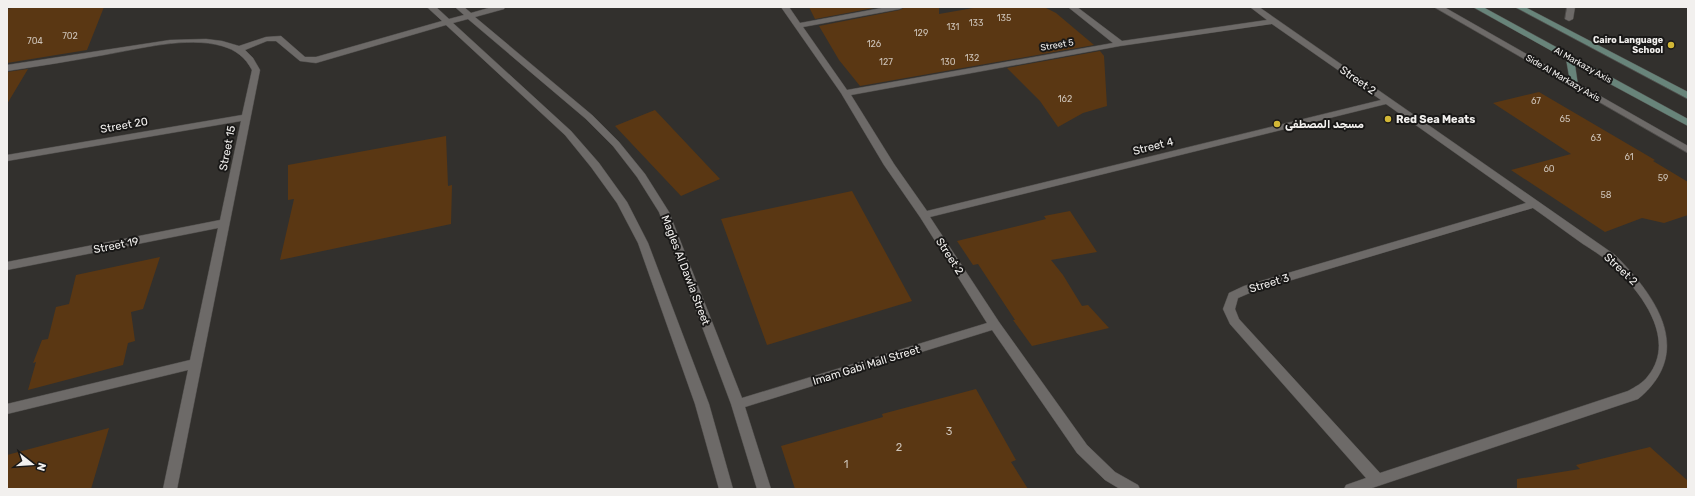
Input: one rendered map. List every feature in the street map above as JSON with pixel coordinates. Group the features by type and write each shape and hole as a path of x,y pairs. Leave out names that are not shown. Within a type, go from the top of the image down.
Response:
{"main road":[{"name":"Al Markazy Axis","path":"1477,7 1688,123"},
{"name":"Al Markazy Axis","path":"1519,7 1609,53 1688,96"},
{"path":"1570,58 1574,85"}],"street":[{"path":"431,7 568,133 595,165 622,202 643,243 702,404 726,489"},
{"name":"Magles Al Dawla Street","path":"459,7 588,117 616,144 641,176 664,212 738,404 764,489"},
{"path":"238,50 266,39 278,38 303,59 316,60 501,7"},
{"name":"Street 2","path":"785,7 845,93 889,164 995,325 1082,448 1110,476 1134,489"},
{"path":"798,26 900,7"},
{"path":"1072,7 1120,44"},
{"name":"Street 2","path":"1254,7 1611,258 1636,282 1655,308 1665,334 1664,358 1654,378 1633,395 1351,489"},
{"name":"Side Al Markazy Axis","path":"1438,7 1688,150"},
{"path":"1569,19 1571,7"},
{"name":"Street 5","path":"845,93 1120,44 1274,20"},
{"name":"Street 15","path":"7,68 163,43 191,41 216,43 238,50 250,57 256,70 170,489"},
{"name":"Street 4","path":"924,215 1389,101"},
{"name":"Street 20","path":"7,158 246,117"},
{"name":"Street 3","path":"1377,480 1234,321 1229,309 1234,296 1248,289 1536,204"},
{"name":"Street 19","path":"7,266 224,223"},
{"name":"Imam Gabi Mall Street","path":"738,404 995,325"},
{"path":"7,409 196,364"}],"building":[{"path":"17,7 104,7 87,50 7,63 7,9"},
{"path":"809,7 879,7 815,19"},
{"path":"905,7 939,7 939,14 979,7 1044,7 1056,13 1094,45 860,86 839,60 819,26 900,10"},
{"path":"1100,51 1104,56 1107,106 1083,113 1058,127 1040,101 1007,68"},
{"path":"28,69 7,104 7,72"},
{"path":"1539,92 1655,160 1653,161 1688,182 1688,215 1664,223 1642,218 1605,232 1511,170 1571,154 1493,103"},
{"path":"655,110 720,179 681,196 615,126"},
{"path":"446,136 448,186 452,185 451,224 280,260 294,199 288,200 288,165"},
{"path":"852,191 912,301 767,345 721,219"},
{"path":"1070,211 1097,252 1051,260 1063,275 1082,306 1088,305 1109,328 1032,346 1013,320 1015,320 978,264 973,265 957,241 1046,219 1044,216"},
{"path":"160,257 143,309 131,312 135,341 128,343 123,365 28,390 36,362 33,363 42,340 48,339 56,307 69,304 76,275"},
{"path":"976,389 1016,460 1011,462 1028,489 795,489 781,446 883,417 882,414"},
{"path":"109,428 91,489 7,489 7,455"},
{"path":"1650,447 1688,481 1688,489 1517,489 1517,479 1580,469 1576,465"}],"place":[{"name":"Cairo Language School","path":"1671,45"},
{"name":"Red Sea Meats","path":"1388,119"},
{"name":"مسجد المصطفى","path":"1277,124"}]}
